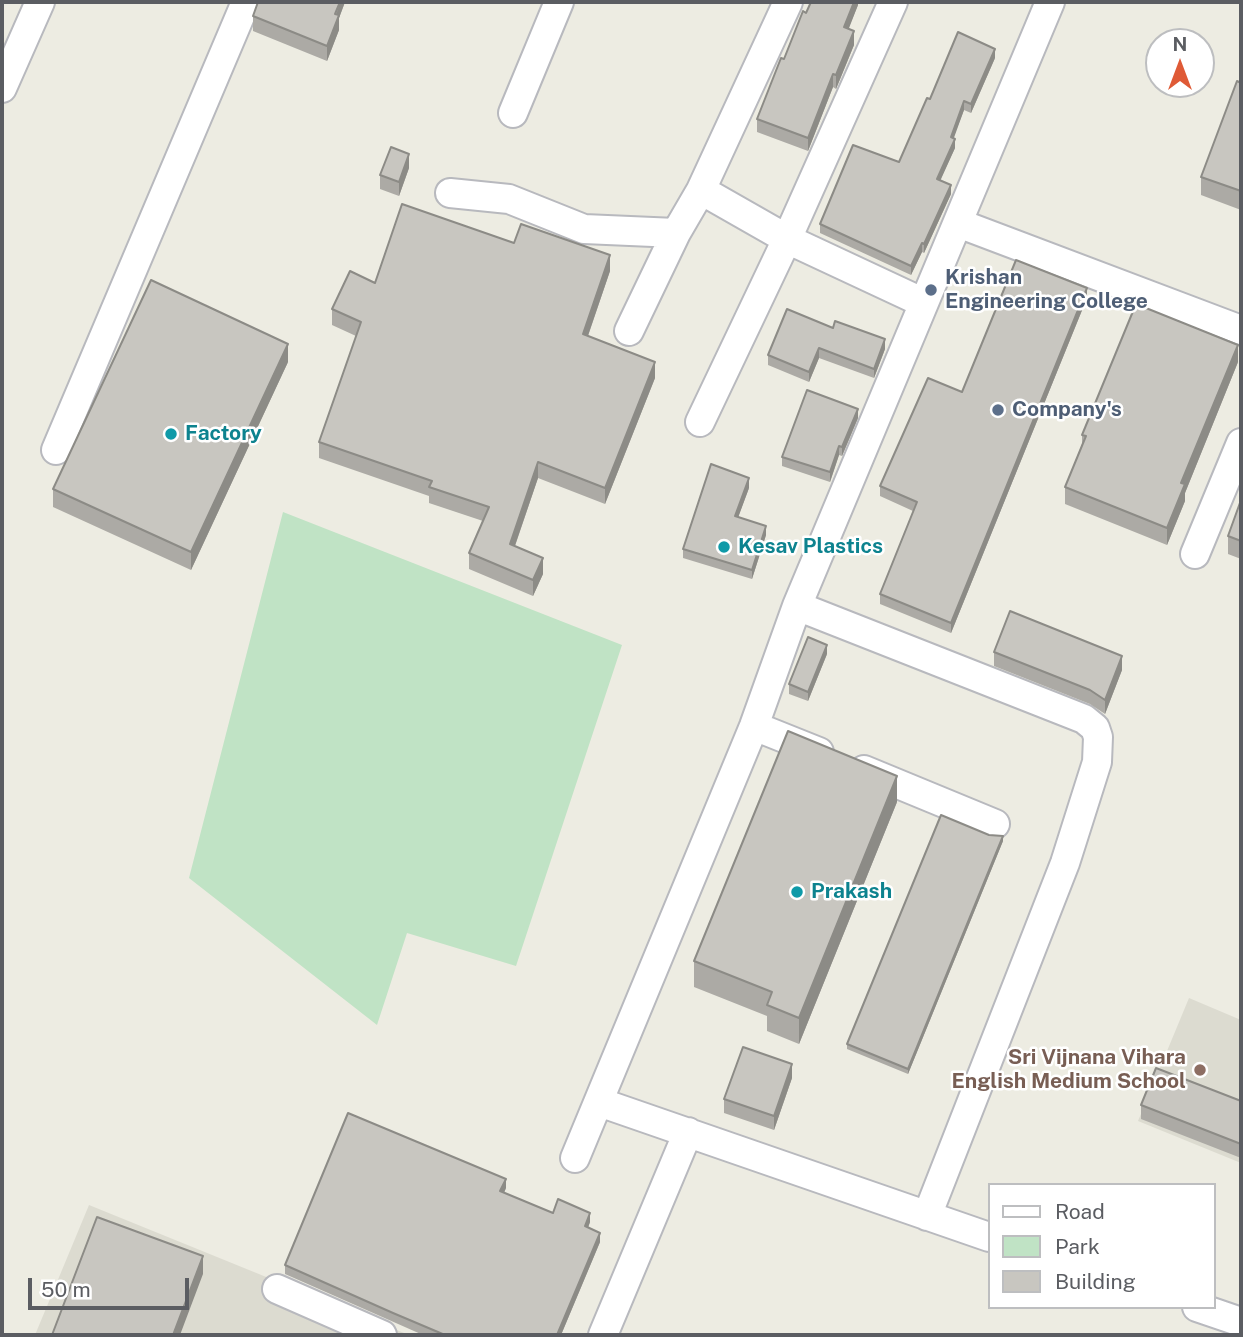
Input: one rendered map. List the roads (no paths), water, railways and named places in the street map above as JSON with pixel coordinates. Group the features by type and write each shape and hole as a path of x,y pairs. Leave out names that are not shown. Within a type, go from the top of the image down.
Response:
{"street":[{"path":"2,88 40,2"},
{"path":"55,450 246,2"},
{"path":"513,113 559,2"},
{"path":"629,331 676,233 701,190 788,2"},
{"path":"700,422 787,239 893,2"},
{"path":"575,1158 754,726 797,606 1050,2"},
{"path":"701,190 787,239 925,303"},
{"path":"450,193 509,199 584,229 676,233"},
{"path":"958,223 1241,330"},
{"path":"1195,554 1241,443"},
{"path":"797,606 1084,719 1095,728 1098,737 1097,762 1065,863 926,1216"},
{"path":"754,726 995,824"},
{"path":"599,1102 988,1237"},
{"path":"603,1335 688,1132"},
{"path":"278,1289 382,1335"},
{"path":"1203,1309 1241,1322"}],"place":[{"name":"Krishan Engineering College","path":"931,290"},
{"name":"Company's","path":"998,410"},
{"name":"Factory","path":"171,434"},
{"name":"Kesav Plastics","path":"724,547"},
{"name":"Prakash","path":"797,892"},
{"name":"Sri Vijnana Vihara English Medium School","path":"1200,1070"}]}
